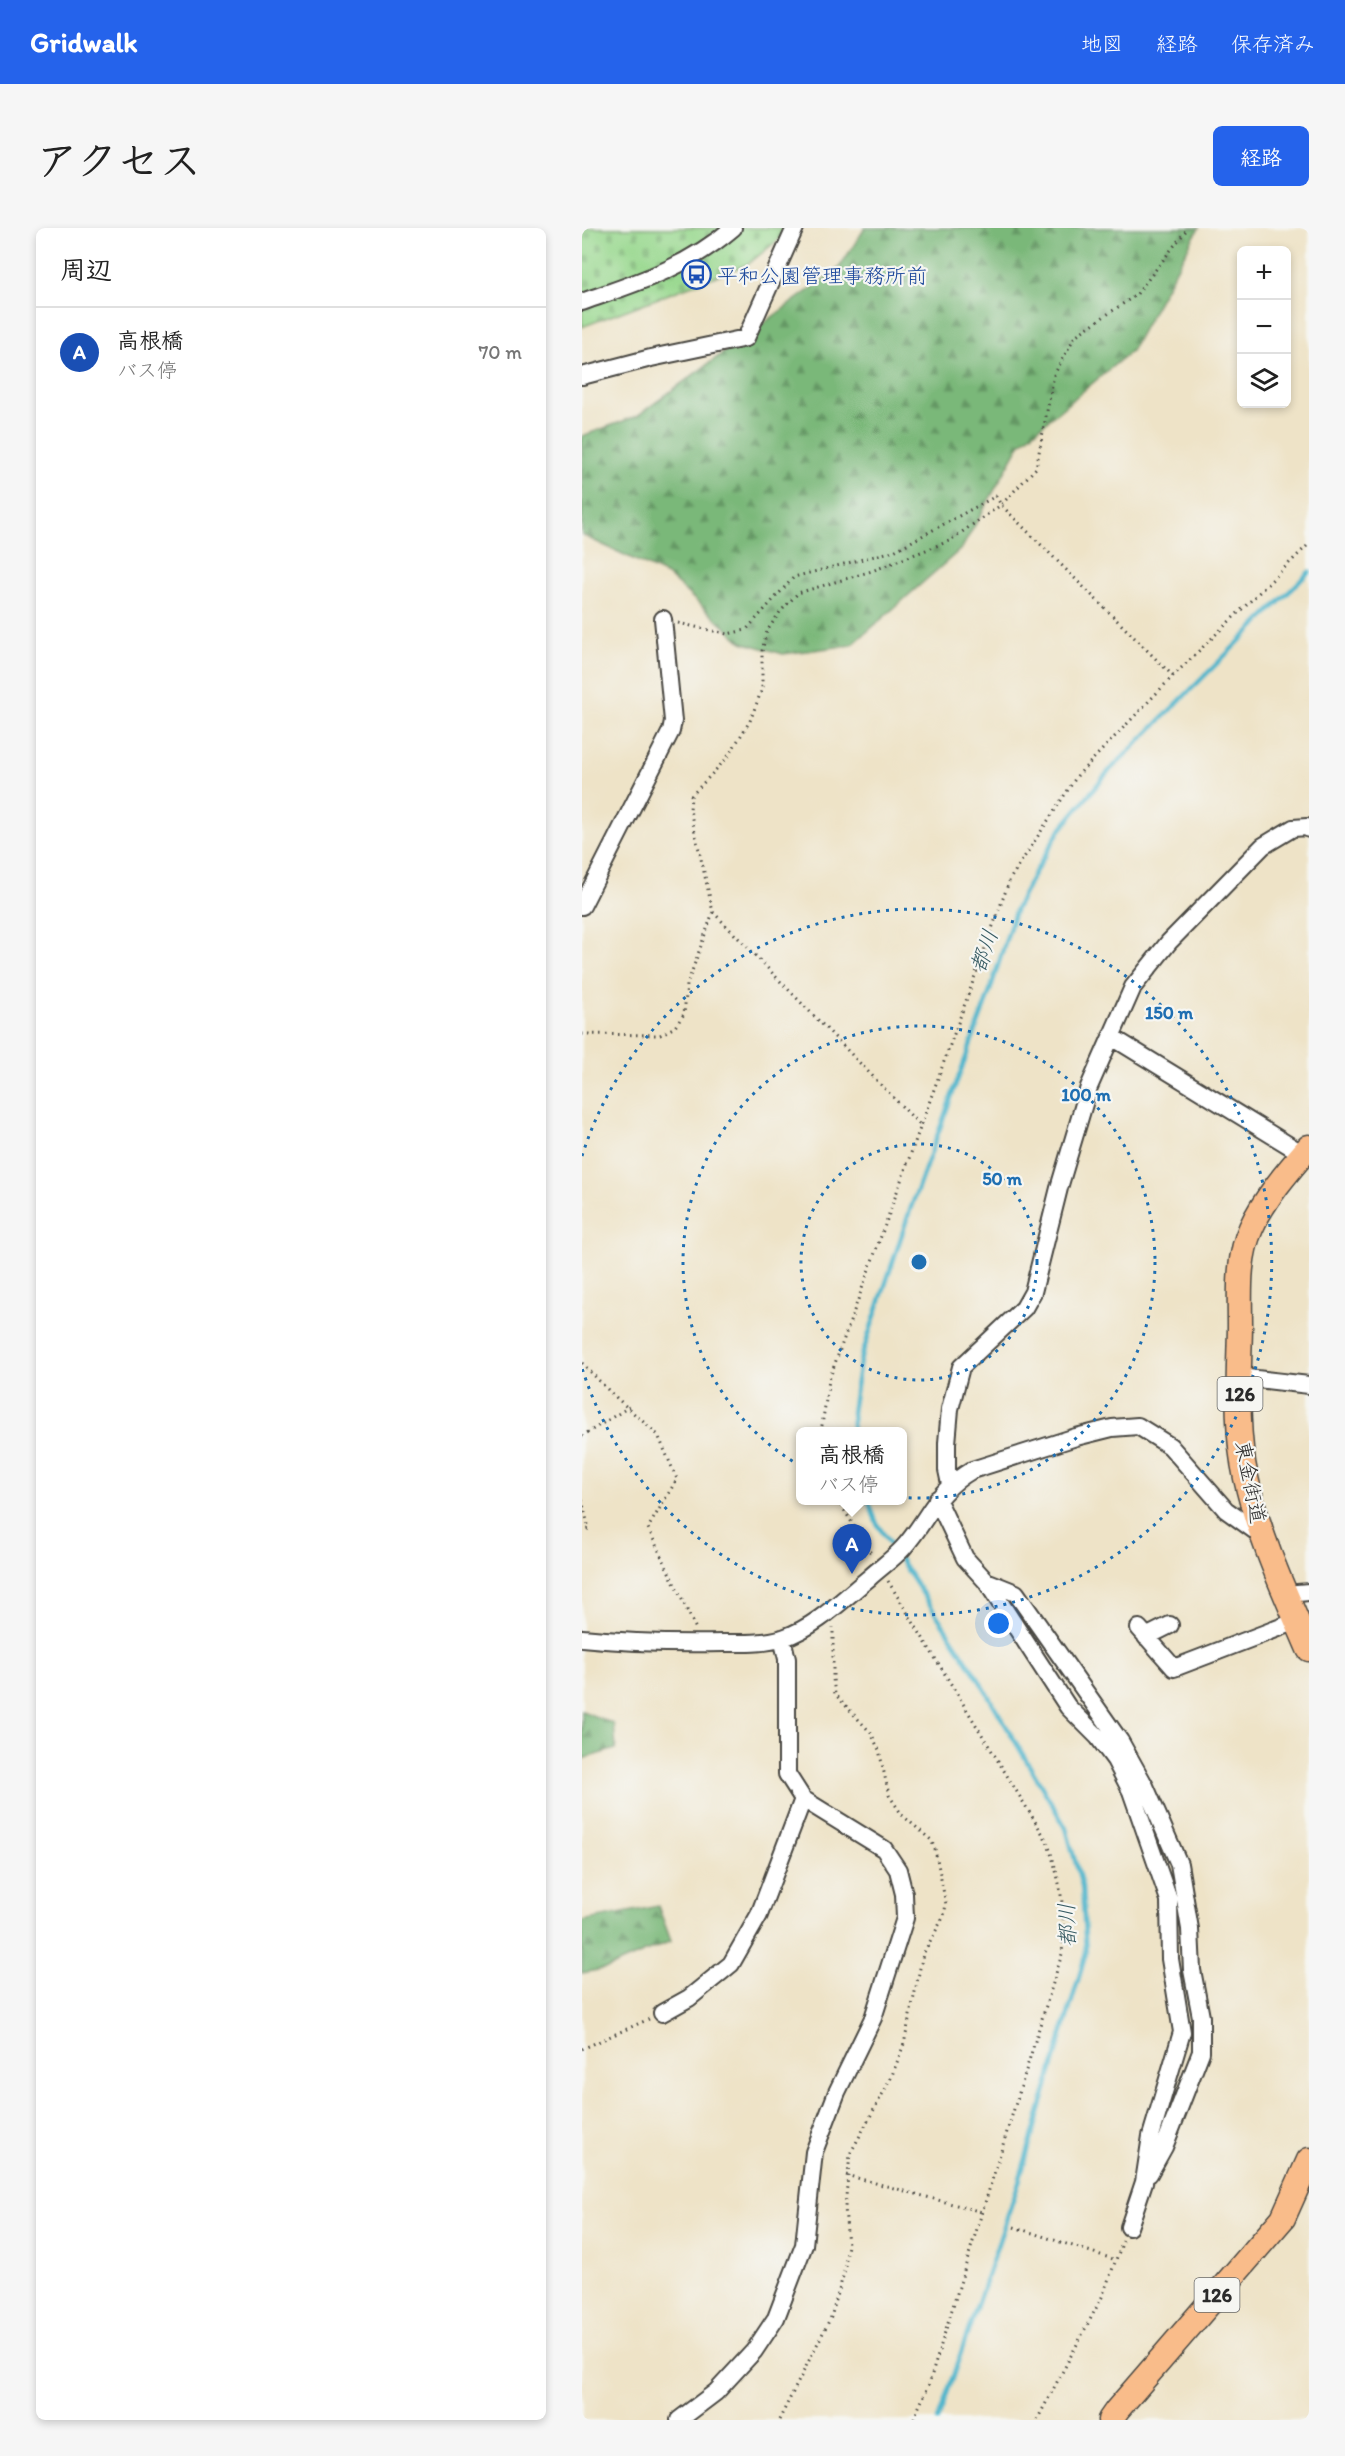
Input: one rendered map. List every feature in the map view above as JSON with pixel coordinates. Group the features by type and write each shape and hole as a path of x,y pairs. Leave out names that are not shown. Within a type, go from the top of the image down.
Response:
{"highway":[{"name":"東金街道","path":"1306,1150 1272,1194 1250,1230 1241,1271 1239,1377 1241,1443 1246,1477 1261,1535 1298,1593 1297,1621 1309,1648"},
{"name":"126","path":"1110,2420 1283,2218 1309,2160"}],"street":[{"path":"582,302 660,275 694,257 733,228"},
{"path":"582,376 662,355 746,338 795,228"},
{"path":"582,906 671,731 673,722 663,619"},
{"path":"950,1484 946,1470 950,1409 961,1367 1024,1308 1033,1292 1059,1188 1086,1098 1133,987 1169,942 1263,846 1293,828 1307,827 1309,830"},
{"path":"1112,1036 1306,1150"},
{"path":"1239,1377 1309,1385"},
{"path":"582,1638 649,1645 757,1642 782,1638 807,1628 903,1548 950,1484 972,1470 1112,1428 1138,1426 1170,1446 1226,1510 1261,1535"},
{"path":"937,1499 965,1558 986,1581 1068,1707 1098,1737 1115,1760 1131,1791 1168,1900 1170,1959 1182,2032 1151,2136 1144,2182 1129,2227"},
{"path":"986,1581 1016,1593 1120,1741 1144,1786 1179,1864 1190,1929 1192,1970 1201,2017 1201,2052 1164,2147 1144,2182"},
{"path":"1170,1625 1142,1633 1174,1668 1297,1621"},
{"path":"679,2420 716,2392 754,2351 776,2318 804,2245 814,2152 837,2092 873,2018 905,1918 904,1894 898,1870 884,1849 803,1800 787,1774 787,1659 782,1638"},
{"path":"662,2013 688,1998 731,1964 759,1915 803,1800"}],"path":[{"path":"920,1125 713,912 690,810 691,796 727,758 750,722 762,689 762,651 767,631 780,612 798,593 872,571 950,541 1001,505 1036,468 1054,375 1075,336 1136,295 1188,228"},
{"path":"663,619 727,634 746,630 794,577 894,551 996,496 1001,505 1173,676"},
{"path":"821,1427 830,1380 1010,879 1077,776 1173,676 1309,544"},
{"path":"582,1034 660,1035 675,1027 684,1014 687,985 713,912"},
{"path":"582,1363 658,1436 677,1479 648,1528 704,1644"},
{"path":"582,1436 628,1407"},
{"path":"582,1500 589,1529 582,1530"},
{"path":"841,1505 1047,1841 1064,1899 1065,1927 1062,1954 928,2386 913,2420"},
{"path":"582,2049 662,2013"},
{"path":"846,2175 981,2212"},
{"path":"1014,2227 1116,2260"},
{"path":"1037,2420 1102,2297 1129,2227"}],"green space":[{"path":"582,228 793,228 748,264 582,327"},
{"path":"865,228 1199,228 1131,351 1021,443 962,548 852,645 783,654 742,642 667,575 582,535 582,436 637,416 839,268"},
{"path":"582,1711 614,1724 616,1749 582,1759"},
{"path":"658,1906 671,1941 608,1968 582,1973 582,1921"}],"waterway":[{"name":"都川","path":"853,1427 852,1412 860,1361 910,1210 989,994 1015,911 1030,881 1059,831 1107,773 1309,572"},
{"name":"都川","path":"870,1505 877,1524 978,1678 1066,1828 1082,1886 1086,1953 1018,2185 938,2420"}],"place":[{"name":"平和公園管理事務所前","path":"696,275"},
{"name":"高根橋","path":"852,1574"}]}
